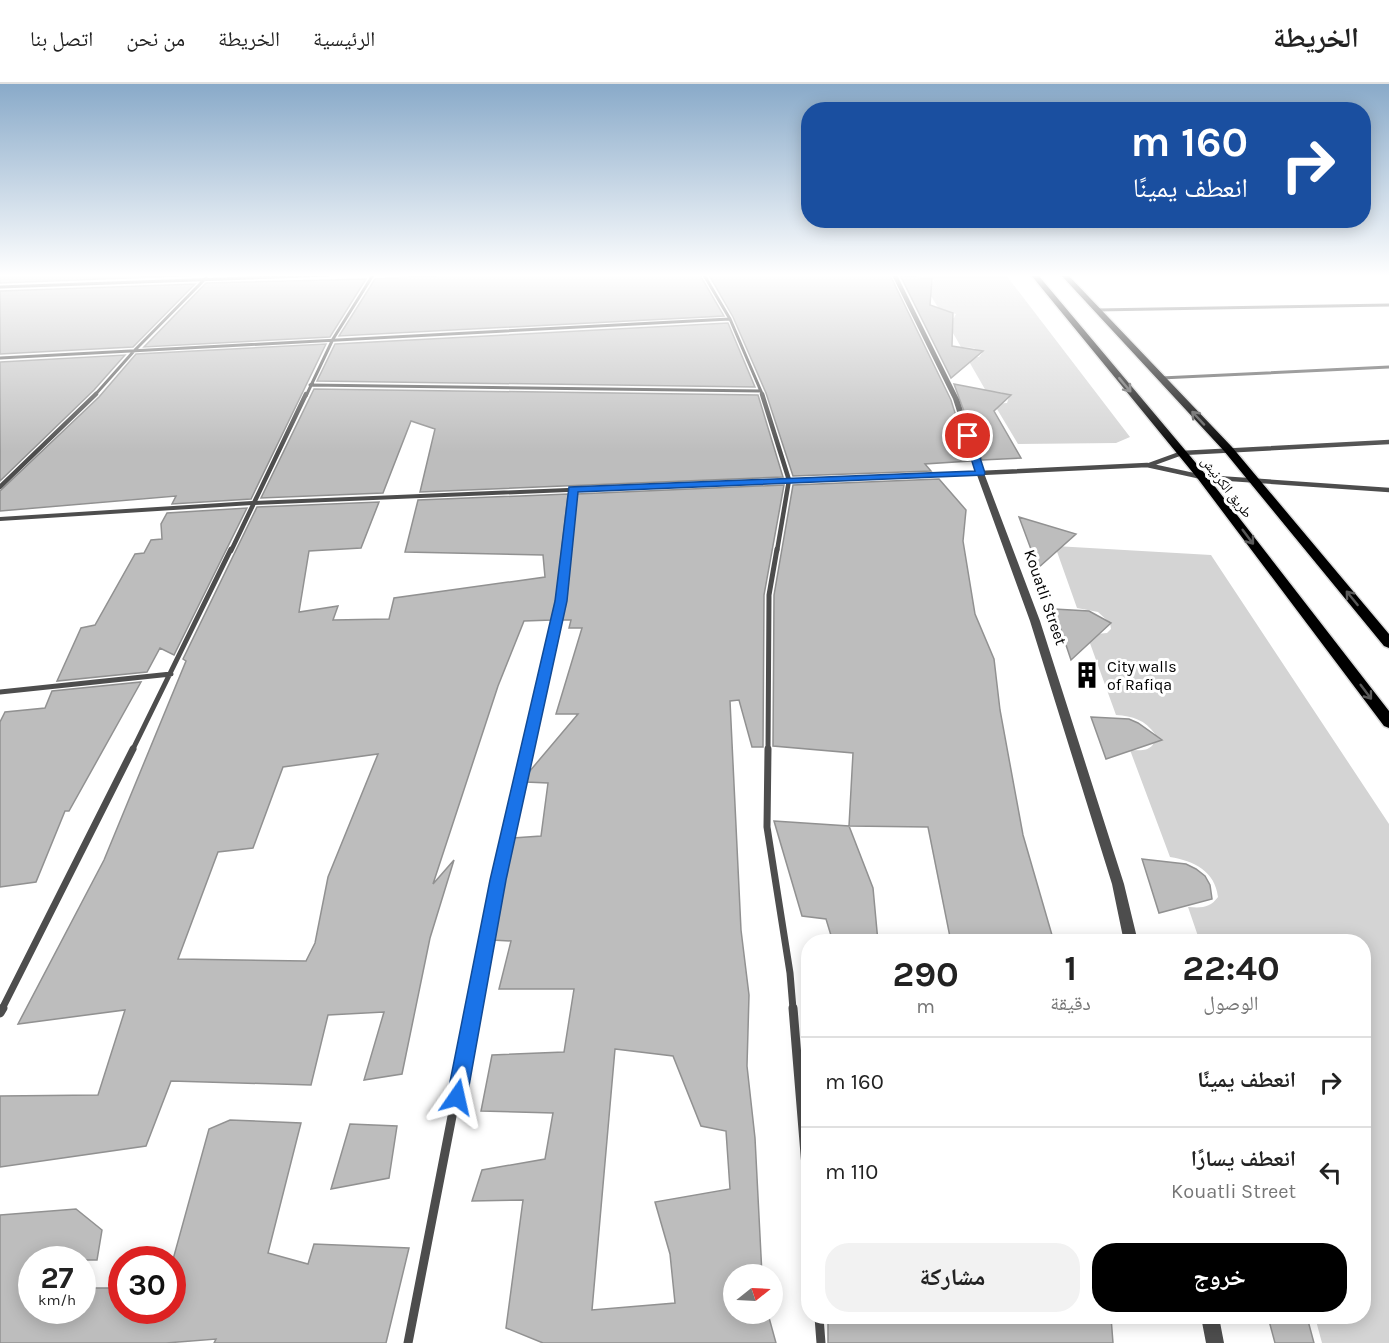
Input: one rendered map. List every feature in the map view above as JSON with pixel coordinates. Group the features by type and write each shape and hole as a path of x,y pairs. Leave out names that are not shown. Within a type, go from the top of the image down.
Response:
{"main road":[{"name":"طريق الكرنيش","path":"1084,334 1202,477 1389,722"},
{"name":"طريق الكرنيش","path":"1119,334 1257,482 1389,643"}],"street":[{"path":"0,487 81,411 151,334"},
{"path":"0,1013 171,674 252,503 336,334"},
{"path":"0,358 437,334"},
{"path":"736,334 761,391 789,480 769,595 768,827 790,973 801,1106"},
{"name":"Kouatli Street","path":"923,334 956,399 980,473 1035,621 1118,884 1129,934"},
{"path":"1161,378 1389,367"},
{"path":"310,385 761,391"},
{"path":"1146,465 1182,453 1389,442"},
{"path":"0,519 252,503 1146,465 1202,477 1389,490"},
{"path":"408,1343 498,880 561,601 573,489"},
{"path":"0,692 171,674"},
{"path":"820,1324 821,1343"},
{"path":"1211,1324 1215,1343"}],"shaded area":[{"path":"953,334 1051,334 1130,437 1116,443 1018,444 994,404 1007,403 1009,397 1001,392 986,391 967,358 979,357 982,353 974,348 961,347"},
{"path":"1055,546 1211,555 1389,824 1389,1343 1322,1343 1317,1324 1371,1324 1371,934 1197,934 1188,907 1202,907 1212,903 1218,897 1216,888 1213,880 1202,869 1187,861 1170,857 1130,750 1148,749 1155,740 1155,734 1147,725 1138,720 1116,715 1087,635 1107,633 1111,629 1110,623 1098,612 1077,608"}],"building":[{"path":"0,334 146,334 133,347 0,354"},
{"path":"157,334 332,334 330,337 144,347"},
{"path":"340,334 382,334 339,336"},
{"path":"527,334 733,334 755,387 317,381 335,344"},
{"path":"740,334 919,334 951,400 970,461 925,464 931,471 793,476 766,393"},
{"path":"929,334 952,334 952,346 983,351 951,378"},
{"path":"326,344 251,499 172,504 176,496 0,511 0,491 99,397 136,354"},
{"path":"125,355 94,390 0,481 0,362"},
{"path":"954,384 1011,395 994,411 1021,458 982,460"},
{"path":"314,389 758,395 783,477 420,492 435,429 411,421 383,493 261,498"},
{"path":"939,479 966,510 963,541 975,614 994,659 1000,710 1023,835 1052,934 949,934 928,827 849,826 853,753 773,746 774,595 793,485"},
{"path":"784,485 764,595 763,747 752,747 739,700 730,701 741,930 749,995 747,1066 755,1138 761,1264 723,1264 723,1324 771,1324 776,1343 543,1343 506,1328 523,1200 472,1201 482,1170 545,1159 553,1113 481,1111 492,1055 564,1052 574,989 499,989 511,941 492,940 513,838 541,836 548,783 526,782 529,772 578,714 556,714 582,628 569,628 571,620 562,620 566,602 577,494","holes":["615,1049 673,1056 701,1126 726,1131 730,1189 655,1202 670,1254 675,1303 592,1310"]},
{"path":"568,494 552,620 524,621 498,686 433,884 454,860 430,938 402,1074 364,1080 384,1012 328,1015 311,1085 171,1081 146,1146 0,1167 0,1096 98,1095 125,1010 18,1024 104,860 186,661 183,659 257,507 379,502 361,548 309,551 299,612 338,606 333,620 389,619 394,598 545,577 543,555 405,552 418,500","holes":["378,754 328,877 315,943 306,961 178,959 218,852 253,848 283,767"]},
{"path":"247,508 174,655 160,648 147,672 57,681 81,628 95,625 135,554 144,553 151,540 162,539 161,524 167,513"},
{"path":"1019,517 1076,534 1038,568"},
{"path":"1054,609 1089,611 1111,623 1071,660"},
{"path":"141,682 69,811 65,811 36,882 0,887 0,722 5,712 45,708 52,691"},
{"path":"1091,717 1129,719 1162,740 1106,759"},
{"path":"774,821 849,826 873,888 877,934 831,934 826,919 802,916"},
{"path":"1142,859 1186,864 1196,869 1205,876 1210,885 1212,899 1159,913"},
{"path":"230,1120 301,1123 268,1253 308,1264 314,1244 409,1248 386,1343 214,1343 216,1339 166,1343 0,1343 0,1215 76,1209 102,1230 97,1260 96,1246 18,1246 18,1324 96,1324 96,1288 108,1288 108,1324 186,1324 186,1246 177,1246 209,1129"},
{"path":"350,1124 397,1126 389,1178 331,1189"},
{"path":"828,1324 1112,1324 1113,1343 828,1343"},
{"path":"1270,1324 1309,1324 1314,1343 1275,1343"}],"place":[{"name":"City walls of Rafiqa","path":"1087,675"}],"route":[{"path":"457,1097 498,880 561,601 573,489 980,473 968,436"}]}
